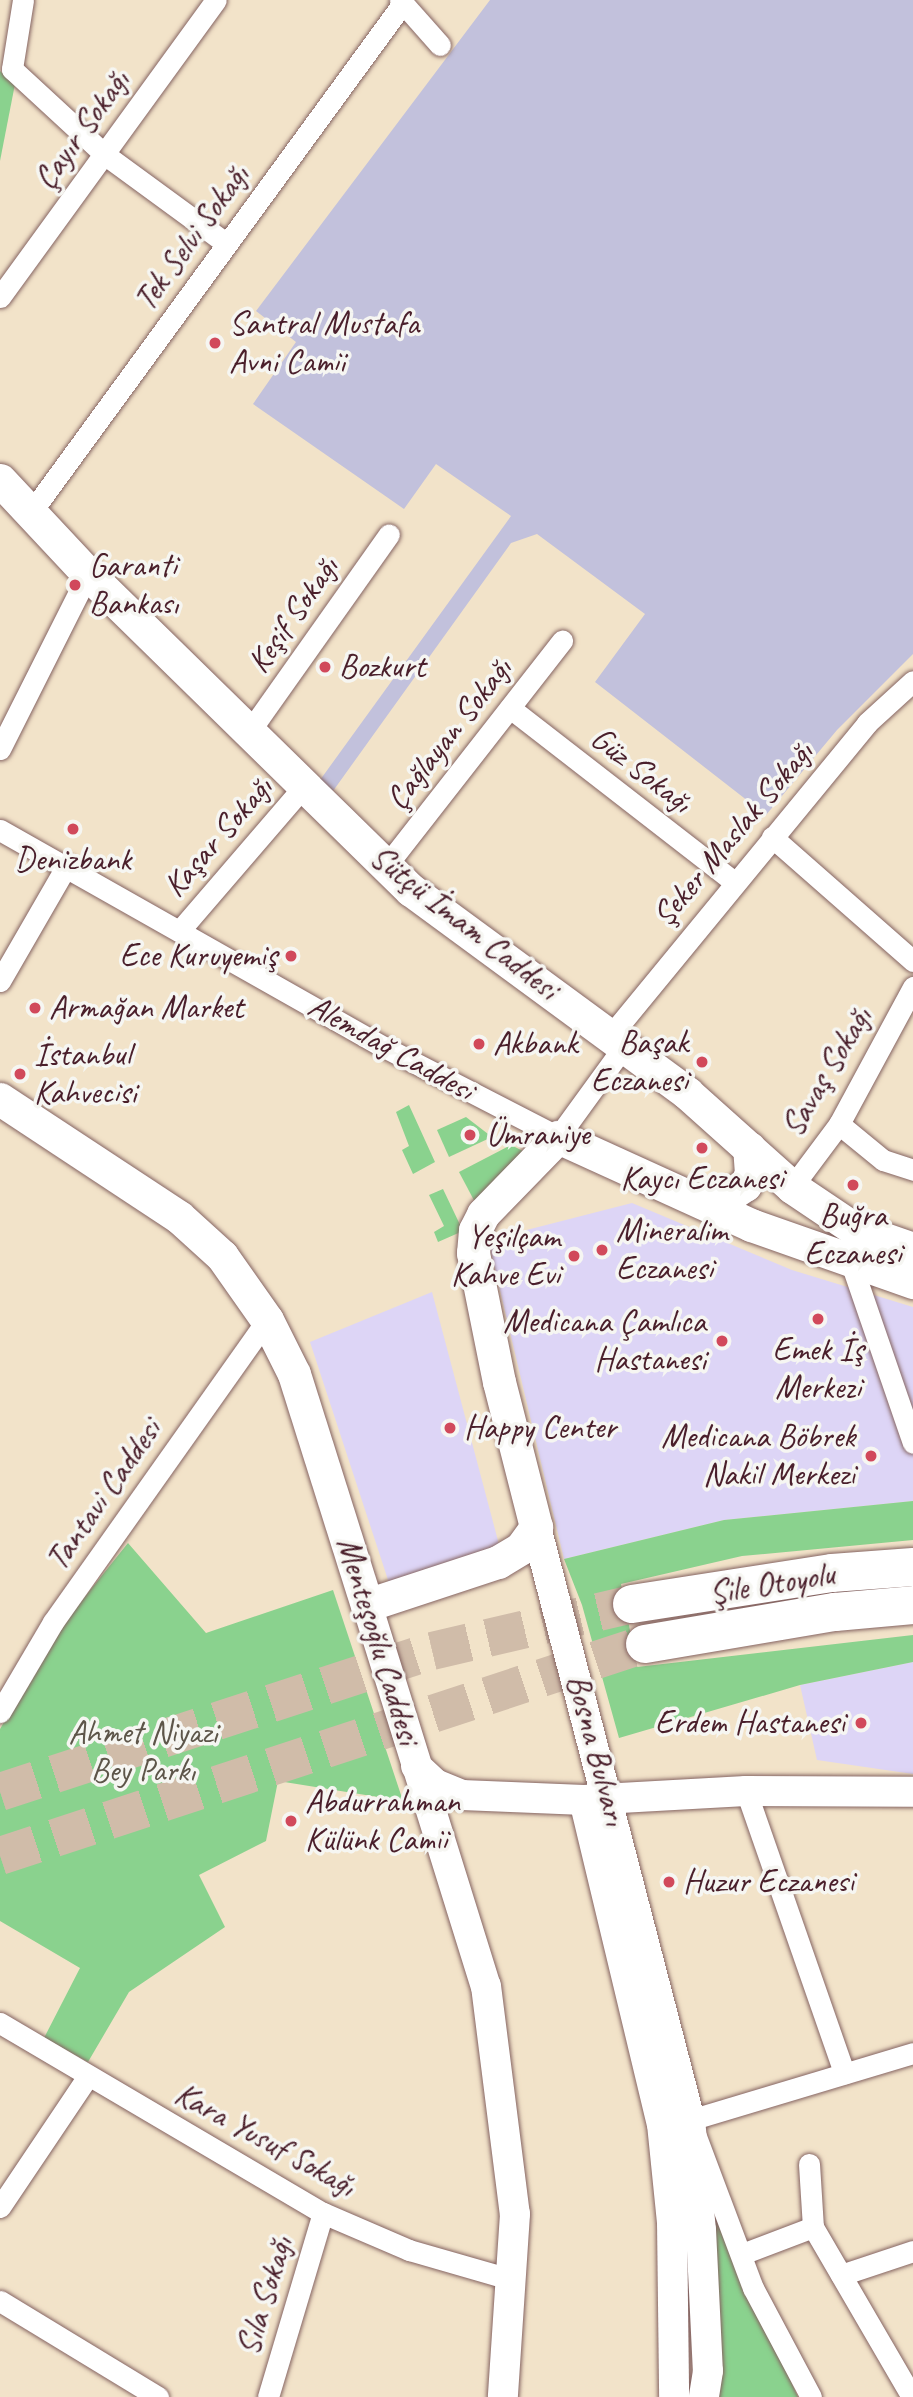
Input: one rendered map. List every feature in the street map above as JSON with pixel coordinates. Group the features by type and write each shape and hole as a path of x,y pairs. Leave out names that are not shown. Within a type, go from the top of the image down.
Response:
{"highway":[{"name":"Şile Otoyolu","path":"632,1604 832,1573 913,1567"},
{"name":"Şile Otoyolu","path":"645,1644 835,1612 913,1605"}],"main road":[{"name":"Sütçü İmam Caddesi","path":"10,498 411,890 618,1040 792,1186 853,1228 913,1249"},
{"name":"Menteşoğlu Caddesi","path":"0,1099 179,1217 222,1255 267,1320 308,1409 486,1986 515,2214 513,2280 503,2397"},
{"name":"Alemdağ Caddesi","path":"558,1137 773,1234 851,1263 913,1282"},
{"name":"Bosna Bulvarı","path":"558,1137 483,1214 475,1230 473,1253 499,1382 536,1527 596,1799 662,2124 672,2222 674,2397"},
{"path":"712,1206 746,1185 752,1161 749,1148"},
{"path":"773,1234 766,1224 769,1202 792,1186"},
{"path":"367,1605 498,1562 521,1548 536,1527"},
{"path":"416,1766 435,1784 462,1795 596,1799 746,1791 913,1792"},
{"path":"435,1826 462,1795"},
{"name":"Bosna Bulvarı","path":"596,1799 690,2120 701,2230 705,2397"}],"street":[{"path":"23,0 12,69 104,154 227,244"},
{"name":"Çayır Sokağı","path":"0,296 214,1"},
{"path":"401,1 440,45"},
{"name":"Tek Selvi Sokağı","path":"10,498 227,244 401,1"},
{"name":"Keşif Sokağı","path":"248,732 389,534"},
{"path":"0,750 88,574"},
{"name":"Çağlayan Sokağı","path":"386,866 562,641"},
{"name":"Şeker Maslak Sokağı","path":"558,1137 618,1040 734,882 867,723 905,701 913,681"},
{"name":"Güz Sokağı","path":"510,708 734,882"},
{"name":"Kaşar Sokağı","path":"181,929 303,787"},
{"name":"Alemdağ Caddesi","path":"0,830 181,929 384,1046 558,1137"},
{"path":"772,837 913,961"},
{"path":"0,981 67,865"},
{"name":"Savaş Sokağı","path":"792,1186 839,1124 913,987"},
{"path":"839,1124 883,1160 913,1170"},
{"path":"851,1263 913,1443"},
{"name":"Tantavi Caddesi","path":"0,1712 53,1622 267,1320"},
{"path":"746,1791 844,2073"},
{"name":"Kara Yusuf Sokağı","path":"0,2024 323,2213 409,2250 513,2280"},
{"path":"811,2397 753,2288 690,2120 913,2053"},
{"path":"0,2207 88,2076"},
{"path":"809,2164 813,2227 912,2397"},
{"name":"Sıla Sokağı","path":"268,2397 323,2213"},
{"path":"742,2254 813,2227"},
{"path":"841,2275 913,2251"},
{"path":"0,2301 158,2397"}],"shaded area":[{"path":"490,0 913,0 913,654 837,730 766,815 595,682 645,614 537,534 511,543 328,798 315,787 511,516 436,464 404,509 253,404 296,342 256,311"},
{"path":"632,1203 792,1270 913,1307 913,1501 724,1520 564,1559 488,1240"},
{"path":"432,1292 501,1552 391,1589 310,1342"},
{"name":"Erdem Hastanesi","path":"913,1662 913,1774 817,1760 800,1685"}],"green space":[{"path":"0,71 15,84 0,161"},
{"path":"409,1105 435,1162 413,1174 402,1150 409,1146 396,1112"},
{"path":"466,1117 492,1137 449,1157 437,1130"},
{"path":"511,1145 527,1153 477,1206 459,1172"},
{"path":"443,1189 463,1231 438,1242 434,1232 444,1226 429,1195"},
{"path":"913,1501 913,1540 742,1556 621,1584 637,1667 913,1635 913,1662 800,1685 619,1738 582,1605 564,1559 724,1520"},
{"name":"Ahmet Niyazi Bey Parkı","path":"128,1543 206,1633 333,1590 403,1801 278,1781 266,1841 199,1875 225,1927 129,1992 88,2062 44,2038 80,1968 0,1921 0,1729 59,1629"},
{"path":"714,2213 798,2397 716,2397"}],"tunnel":[{"path":"0,1792 432,1651 632,1604"},
{"path":"0,1856 645,1644"}],"place":[{"name":"Santral Mustafa Avni Camii","path":"215,343"},
{"name":"Garanti Bankası","path":"75,585"},
{"name":"Bozkurt","path":"325,667"},
{"name":"Denizbank","path":"73,829"},
{"name":"Ece Kuruyemiş","path":"291,956"},
{"name":"Armağan Market","path":"35,1008"},
{"name":"Akbank","path":"479,1044"},
{"name":"Başak Eczanesi","path":"702,1062"},
{"name":"İstanbul Kahvecisi","path":"20,1074"},
{"name":"Ümraniye","path":"470,1135"},
{"name":"Kaycı Eczanesi","path":"702,1148"},
{"name":"Buğra Eczanesi","path":"853,1185"},
{"name":"Mineralim Eczanesi","path":"602,1250"},
{"name":"Yeşilçam Kahve Evi","path":"574,1256"},
{"name":"Emek İş Merkezi","path":"818,1319"},
{"name":"Medicana Çamlıca Hastanesi","path":"722,1341"},
{"name":"Happy Center","path":"450,1428"},
{"name":"Medicana Böbrek Nakil Merkezi","path":"871,1456"},
{"name":"Erdem Hastanesi","path":"861,1723"},
{"name":"Abdurrahman Külünk Camii","path":"291,1821"},
{"name":"Huzur Eczanesi","path":"669,1882"}]}
